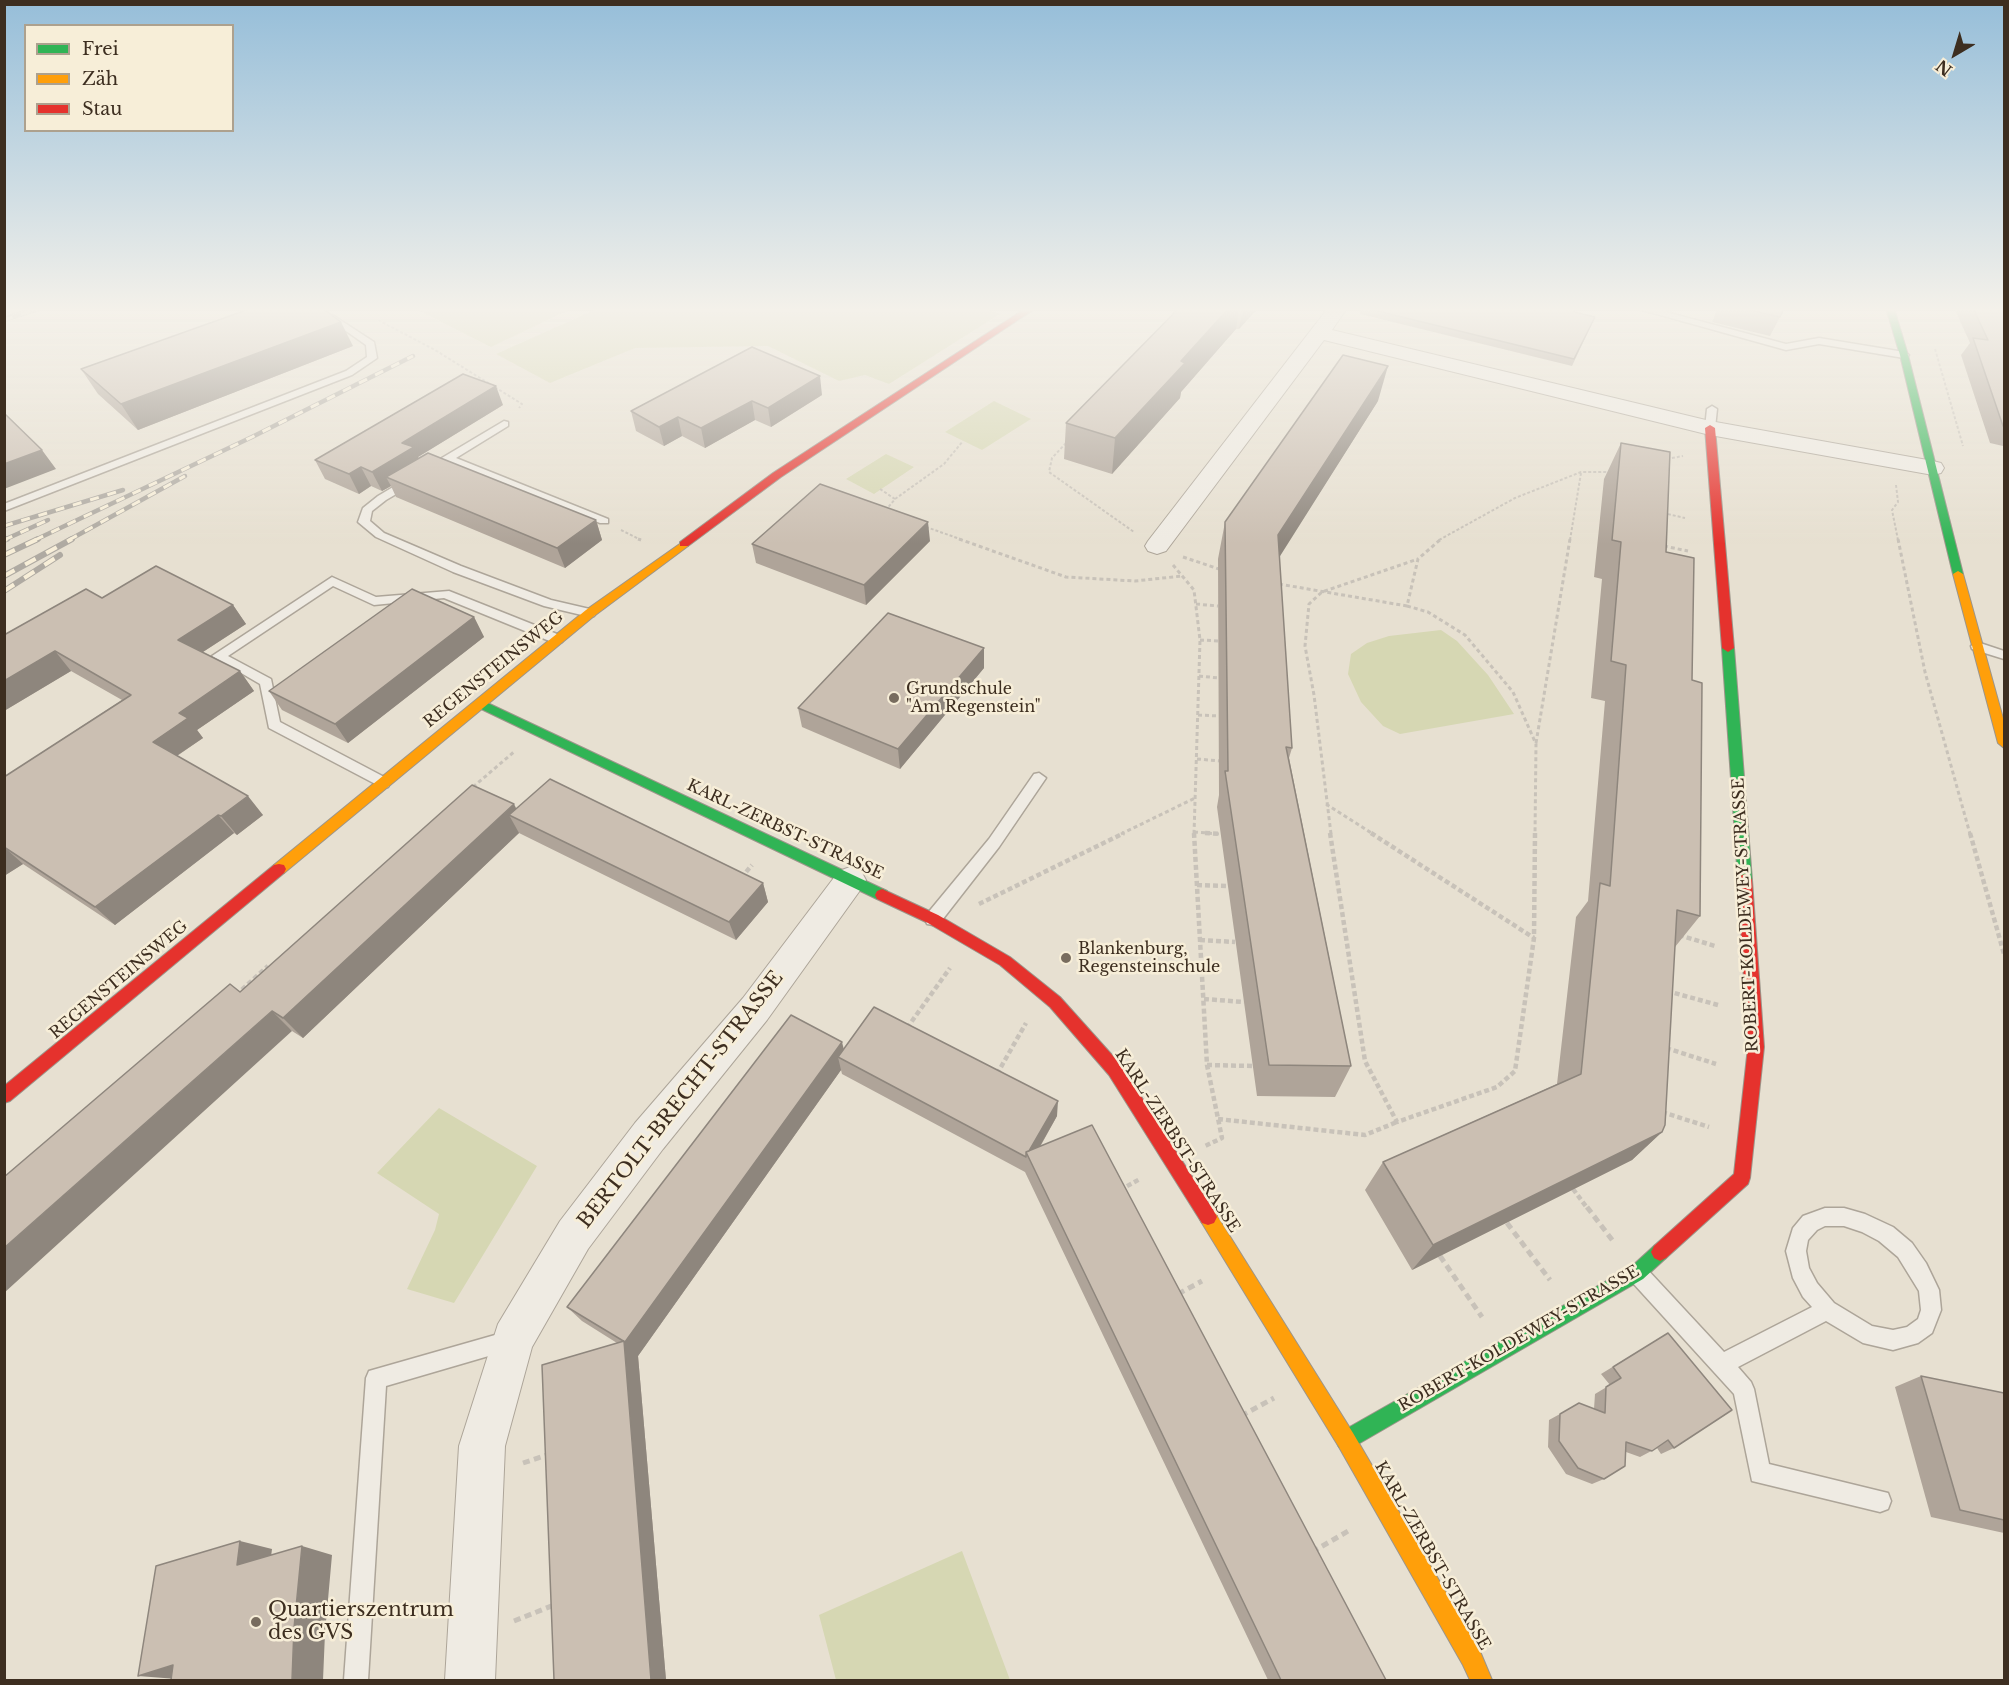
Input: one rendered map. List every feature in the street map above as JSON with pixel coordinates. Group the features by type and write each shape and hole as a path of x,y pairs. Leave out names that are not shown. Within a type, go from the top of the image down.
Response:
{"street":[{"name":"REGENSTEINSWEG","path":"4,1096 590,613 777,475 912,387"},
{"path":"1156,546 1279,387"},
{"path":"1538,387 1711,429 1933,468"},
{"path":"1912,387 1977,646 2004,743"},
{"name":"ROBERT-KOLDEWEY-STRASSE","path":"1346,1440 1637,1273 1742,1178 1756,1047 1734,714 1719,558 1711,429"},
{"name":"KARL-ZERBST-STRASSE","path":"479,703 933,919 1005,961 1055,1002 1115,1070 1173,1161 1346,1440 1471,1657 1481,1680"},
{"name":"BERTOLT-BRECHT-STRASSE","path":"470,1680 482,1446 513,1339 574,1235 649,1136 755,1009 850,880"}],"lane":[{"path":"4,508 314,387"},
{"path":"504,424 382,498 367,510 364,522 380,535 457,569 548,603 590,613"},
{"path":"448,459 604,521"},
{"path":"383,783 274,725 266,682 218,656 332,581 374,601 445,594 557,639"},
{"path":"1977,646 2004,655"},
{"path":"933,919 994,843 1039,778"},
{"path":"1825,1217 1844,1217 1864,1223 1886,1234 1905,1250 1929,1290 1931,1310 1925,1326 1911,1336 1893,1340 1870,1336 1848,1325 1827,1310 1810,1290 1800,1271 1796,1251 1800,1235 1810,1223 1825,1217"},
{"path":"1637,1273 1744,1389 1760,1473 1880,1501"},
{"path":"1722,1364 1827,1310"},
{"path":"356,1680 376,1378 513,1339"}],"path":[{"path":"494,387 522,404 504,424"},
{"path":"1666,460 1711,429"},
{"path":"1073,435 1052,458 1049,472 1116,521 1156,546 1198,564 1230,572"},
{"path":"890,515 883,512 895,499 944,464 963,441"},
{"path":"1892,461 1898,502 1892,510 1926,672 2004,954"},
{"path":"1397,1122 1365,1060 1326,804 1314,695 1305,646 1309,604 1322,592 1418,559 1446,535 1515,498 1581,472 1611,472"},
{"path":"1218,1119 1365,1135 1497,1087 1515,1071 1534,938 1536,744 1581,472"},
{"path":"880,489 895,499"},
{"path":"604,521 669,553"},
{"path":"919,525 1066,577 1135,581 1183,576"},
{"path":"1658,544 1719,558"},
{"path":"1156,546 1194,590 1196,604 1200,640 1194,832 1207,1065 1222,1138 1173,1161"},
{"path":"1407,606 1418,559"},
{"path":"1272,582 1407,606 1428,612 1465,635 1513,692 1536,744"},
{"path":"1196,604 1218,606"},
{"path":"1200,640 1219,641"},
{"path":"1199,676 1219,678"},
{"path":"1198,715 1219,716"},
{"path":"467,792 538,730"},
{"path":"1197,759 1220,761"},
{"path":"955,932 975,906 1196,798"},
{"path":"1326,804 1534,938"},
{"path":"1194,832 1221,834"},
{"path":"1197,885 1227,886"},
{"path":"1200,939 1235,942"},
{"path":"902,1036 970,940"},
{"path":"228,1001 273,962"},
{"path":"1657,988 1753,1014"},
{"path":"1204,999 1244,1002"},
{"path":"993,1083 1026,1022 1055,1002"},
{"path":"1665,1048 1753,1076"},
{"path":"1207,1065 1253,1065"},
{"path":"1660,1111 1746,1140"},
{"path":"1573,1189 1637,1273"},
{"path":"1507,1223 1572,1310"},
{"path":"1440,1256 1504,1349"},
{"path":"1304,1557 1386,1508"},
{"path":"472,1639 558,1603"}],"green space":[{"path":"994,401 1031,419 982,450 945,432"},
{"path":"886,454 914,467 874,494 846,479"},
{"path":"1441,630 1457,641 1488,675 1514,714 1400,734 1383,726 1361,702 1348,674 1351,654 1367,643 1389,636"},
{"path":"439,1108 537,1166 454,1303 407,1289 435,1230 439,1214 377,1173"},
{"path":"962,1551 1010,1680 836,1680 819,1615"}],"building":[{"path":"101,387 168,387 121,404"},
{"path":"441,387 495,387 402,443 414,447 372,472 361,467 349,474 315,460"},
{"path":"677,387 803,387 768,408 752,401 701,428 678,417 659,427 631,411"},
{"path":"1102,387 1163,387 1115,438 1066,423"},
{"path":"1321,387 1375,387 1278,535 1292,748 1286,747 1351,1066 1269,1065 1225,771 1228,771 1225,522"},
{"path":"1990,387 2004,387 2003,426"},
{"path":"4,413 42,450 4,464"},
{"path":"1621,443 1670,452 1666,552 1694,558 1692,680 1702,683 1700,916 1677,910 1665,1125 1662,1132 1433,1245 1383,1162 1581,1074 1600,883 1610,886 1626,665 1611,661 1621,542 1612,540"},
{"path":"428,453 596,520 557,548 386,477"},
{"path":"820,484 928,522 864,585 752,544"},
{"path":"156,566 233,605 178,640 240,671 179,713 188,718 153,742 248,796 221,816 218,815 95,907 4,847 4,777 131,695 55,651 4,681 4,635 86,589 102,598"},
{"path":"412,589 474,617 335,724 269,691"},
{"name":"Grundschule \"Am Regenstein\"","path":"888,613 984,648 898,749 798,708"},
{"path":"550,779 763,883 729,922 509,815"},
{"path":"472,785 514,804 283,1018 272,1011 4,1248 4,1177 230,984 240,992"},
{"path":"874,1007 1058,1101 1029,1151 1026,1152 1026,1157 838,1057"},
{"path":"791,1015 842,1042 625,1342 567,1307"},
{"path":"1092,1125 1386,1680 1281,1680 1026,1152"},
{"path":"1668,1333 1732,1410 1674,1448 1668,1440 1652,1451 1626,1442 1625,1466 1604,1479 1578,1468 1559,1441 1560,1414 1579,1403 1605,1413 1606,1387 1621,1378 1613,1367"},
{"path":"624,1341 651,1680 554,1680 542,1365"},
{"path":"1921,1376 2004,1393 2004,1520 1960,1510"},
{"path":"240,1541 237,1565 302,1546 294,1628 292,1680 171,1680 173,1665 138,1676 156,1566"}],"railway":[{"path":"35,540 352,387"},
{"path":"69,540 185,476"},
{"path":"4,526 123,490"},
{"path":"7,539 4,540 48,520"},
{"path":"4,555 38,539"},
{"path":"4,576 72,539"},
{"path":"4,591 60,555"}],"traffic: fast":[{"path":"1912,387 1958,574"},
{"path":"1728,648 1745,880"},
{"path":"479,703 882,895"},
{"path":"1346,1440 1637,1273 1660,1252"}],"traffic: slow":[{"path":"279,869 590,613 684,544"},
{"path":"1958,574 2004,743"},
{"path":"1208,1217 1346,1440 1471,1657 1481,1680"}],"traffic: jam":[{"path":"684,544 777,475 912,387"},
{"path":"1710,428 1728,648"},
{"path":"4,1096 279,869"},
{"path":"1660,1252 1742,1178 1756,1047 1745,880"},
{"path":"882,895 933,919 1005,961 1055,1002 1115,1070 1208,1217"}],"place":[{"name":"Grundschule \"Am Regenstein\"","path":"894,698"},
{"name":"Blankenburg, Regensteinschule","path":"1066,958"},
{"name":"Quartierszentrum des GVS","path":"256,1622"}]}
